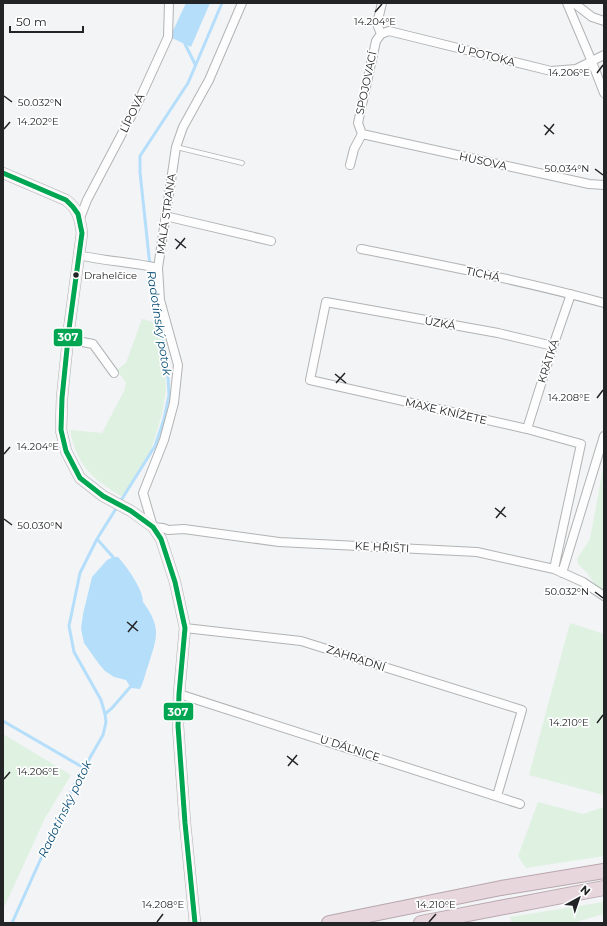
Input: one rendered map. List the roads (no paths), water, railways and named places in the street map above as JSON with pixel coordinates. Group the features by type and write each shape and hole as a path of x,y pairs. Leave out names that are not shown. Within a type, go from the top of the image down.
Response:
{"highway":[{"path":"329,923 501,888 604,870"},
{"path":"421,923 604,888"}],"main road":[{"path":"3,173 66,200 78,211 82,233 67,339 62,398 61,430 66,451 80,478 104,496 131,511 153,527 161,539 175,582 185,628 179,694 178,726 185,823 195,923"}],"street":[{"name":"LÍPOVÁ","path":"80,218 87,200 136,107 168,37 170,15 169,3"},
{"name":"MALÁ STRANA","path":"153,527 143,493 164,440 174,403 178,365 160,300 156,267 176,147 183,127 209,80 242,3"},
{"path":"381,34 377,24 382,3"},
{"path":"567,3 604,93"},
{"path":"574,3 592,17 604,21"},
{"name":"U POTOKA","path":"381,34 389,31 551,71 576,68 592,62 604,55"},
{"name":"SPOJOVACÍ","path":"362,134 358,122 376,41 381,34"},
{"path":"350,165 354,149 362,134"},
{"name":"HUSOVA","path":"362,134 589,184 604,185"},
{"path":"165,216 271,241"},
{"name":"TICHÁ","path":"361,249 490,275 604,303"},
{"path":"78,255 96,260 156,267"},
{"name":"KRÁTKÁ","path":"527,429 552,346 571,294"},
{"name":"ÚZKÁ","path":"310,380 326,302 498,333 552,346"},
{"path":"67,339 93,344 114,373"},
{"name":"MAXE KNÍŽETE","path":"310,380 527,429 581,444 558,571"},
{"path":"558,571 604,436"},
{"name":"KE HŘIŠTI","path":"153,527 168,530 184,529 279,542 477,552 558,571 583,582 604,596"},
{"name":"ZAHRADNÍ","path":"185,628 301,641 522,710 497,796"},
{"name":"U DÁLNICE","path":"179,694 520,804"}],"lane":[{"path":"176,147 242,163"}],"water":[{"path":"186,3 210,3 191,47 170,37"},
{"path":"113,557 118,557 134,578 143,602 153,619 155,626 156,633 154,647 140,689 131,688 126,680 114,677 105,671 84,643 81,629 92,577 107,560"}],"waterway":[{"name":"Radotínský potok","path":"120,502 155,446 164,419 169,395 167,359 156,307 149,257 140,172 140,156 188,83 222,3"},
{"path":"185,44 195,64"},
{"name":"Radotínský potok","path":"12,923 73,787 103,735 106,722 101,700 74,652 69,626 80,573 97,539 117,507"},
{"path":"97,539 114,560"},
{"path":"105,714 132,685"},
{"path":"3,721 84,768"}],"place":[{"name":"Drahelčice","path":"76,275"}]}
